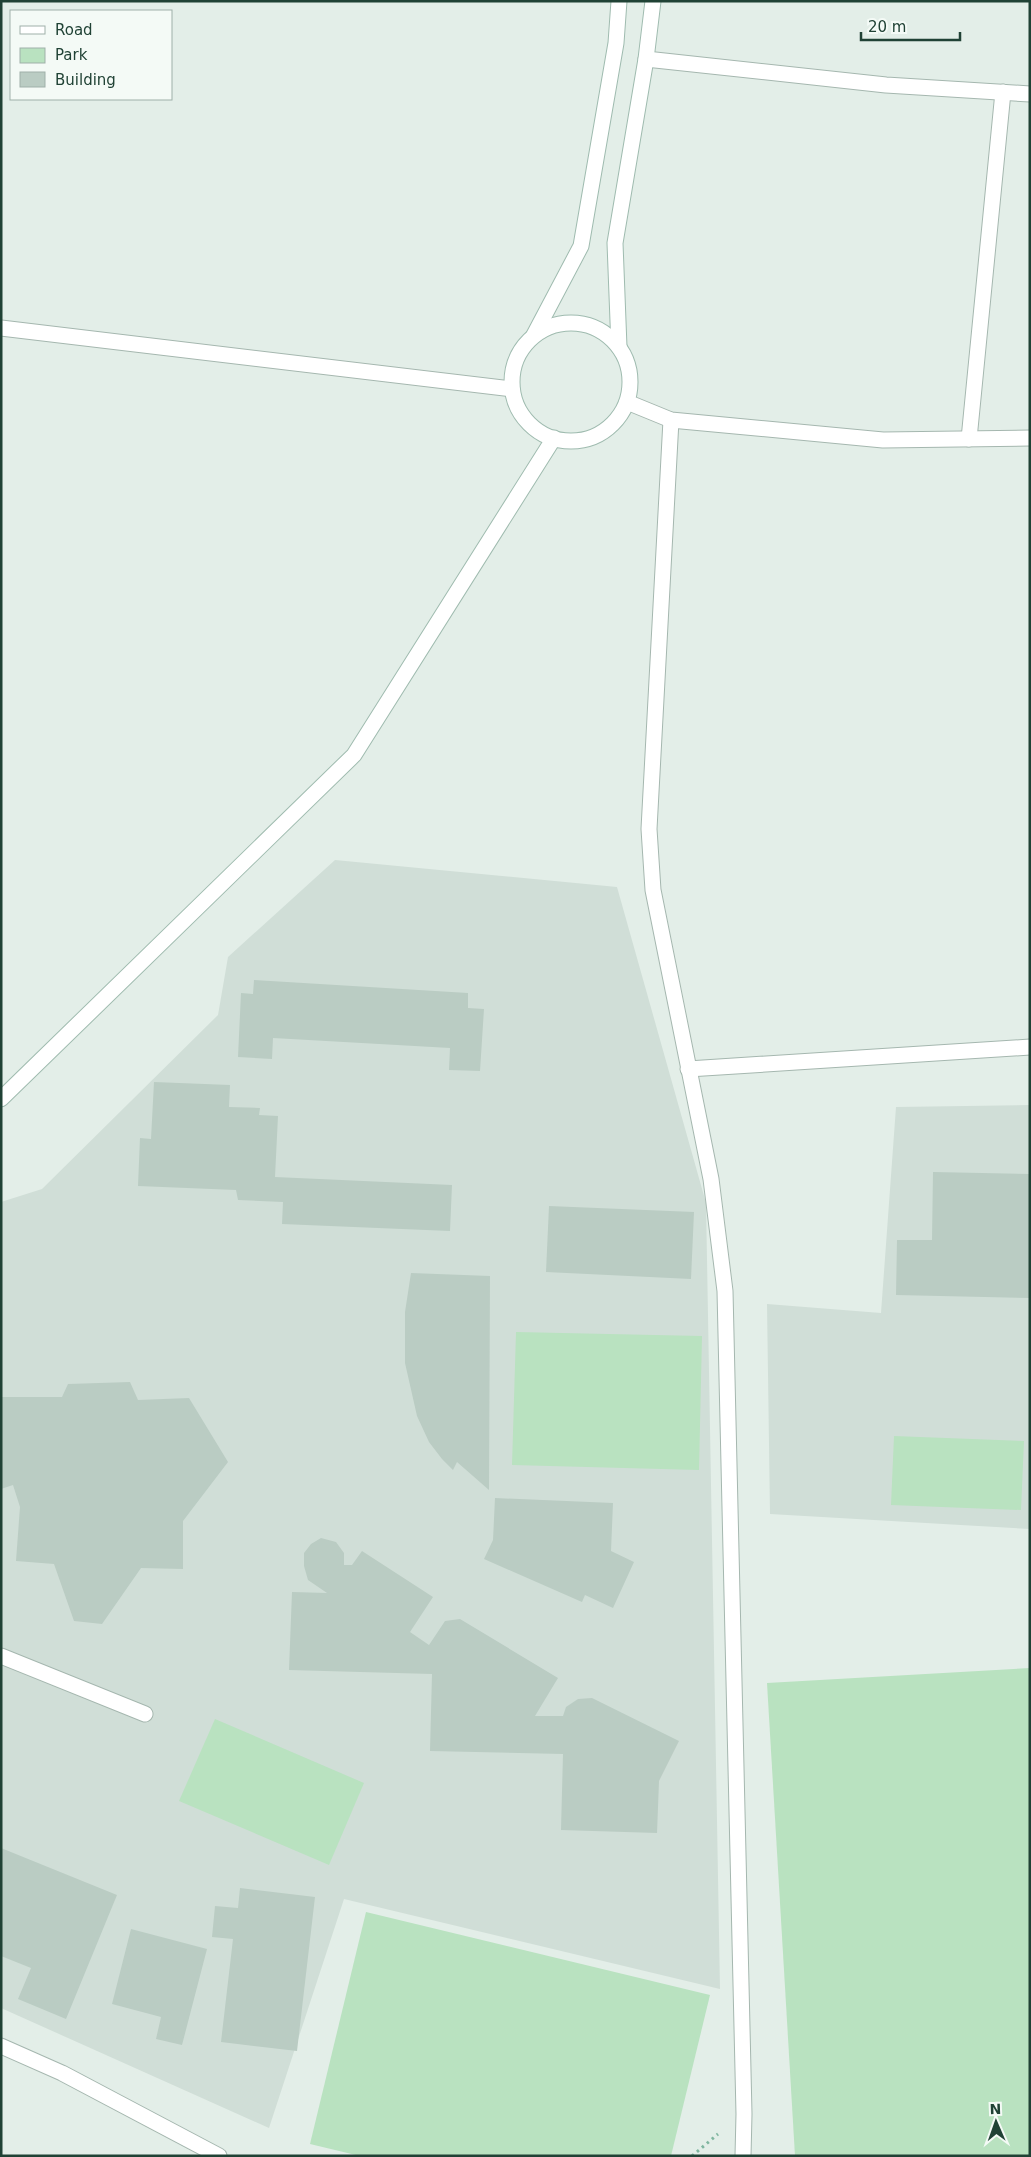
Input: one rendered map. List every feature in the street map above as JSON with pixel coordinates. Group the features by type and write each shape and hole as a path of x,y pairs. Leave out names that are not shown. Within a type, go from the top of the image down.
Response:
{"street":[{"path":"533,336 550,326 570,322 589,325 606,334 619,347 628,364 630,383 627,402 618,417 606,430 590,438 572,441 554,438 539,431 526,420 516,405 512,389 513,369 520,351 533,336 582,246 616,43 618,1"},
{"path":"619,347 615,243 646,59 653,1"},
{"path":"646,59 886,86 1030,94"},
{"path":"969,439 1003,92"},
{"path":"1,328 512,389"},
{"path":"627,402 671,420 883,440 1030,438"},
{"path":"671,420 649,829 653,890 711,1179 725,1291 736,1723 744,2156"},
{"path":"2,1098 354,755 554,438"},
{"path":"688,1068 1030,1047"},
{"path":"1,1656 145,1714"},
{"path":"1,2046 62,2073 219,2156"}],"shaded area":[{"path":"335,860 617,887 706,1203 720,1989 344,1899 269,2128 1,2008 1,1202 42,1189 218,1015 228,957"},
{"path":"1030,1105 1030,1529 770,1514 767,1304 881,1313 896,1107"}],"green space":[{"path":"516,1332 702,1336 699,1470 512,1465"},
{"path":"894,1436 1024,1441 1021,1510 891,1505"},
{"path":"1030,1668 1030,2156 795,2156 767,1683"},
{"path":"215,1719 364,1783 329,1865 179,1801"},
{"path":"366,1912 710,1995 671,2156 360,2156 310,2144"}],"building":[{"path":"254,980 468,993 468,1008 484,1009 480,1071 449,1070 450,1048 273,1038 272,1059 238,1057 241,993 253,994"},
{"path":"154,1082 230,1085 229,1107 260,1108 259,1115 278,1116 275,1177 452,1185 450,1231 282,1224 283,1202 238,1200 236,1190 138,1186 140,1138 151,1139"},
{"path":"933,1172 1030,1174 1030,1298 896,1295 897,1240 932,1240"},
{"path":"549,1206 694,1212 691,1279 546,1272"},
{"path":"411,1273 490,1276 489,1490 457,1462 453,1470 442,1459 429,1442 417,1416 405,1363 405,1312"},
{"path":"130,1382 138,1400 189,1398 228,1462 183,1521 183,1569 141,1568 102,1624 74,1621 54,1564 16,1561 20,1507 13,1485 1,1489 1,1397 62,1397 68,1384"},
{"path":"495,1498 613,1503 611,1551 634,1562 613,1608 585,1595 582,1602 484,1559 493,1540"},
{"path":"321,1538 336,1542 344,1553 344,1565 352,1565 362,1551 433,1597 410,1632 429,1645 445,1621 460,1619 558,1678 535,1716 563,1716 566,1707 578,1699 592,1698 679,1741 659,1781 657,1833 561,1830 563,1754 430,1751 432,1674 289,1670 292,1592 327,1593 308,1580 304,1566 304,1553 311,1544"},
{"path":"1,1848 117,1895 66,2019 18,1999 31,1968 1,1956"},
{"path":"240,1888 315,1897 297,2051 221,2042 233,1939 212,1937 215,1906 238,1908"},
{"path":"131,1929 207,1949 182,2045 156,2039 161,2017 112,2004"}]}
